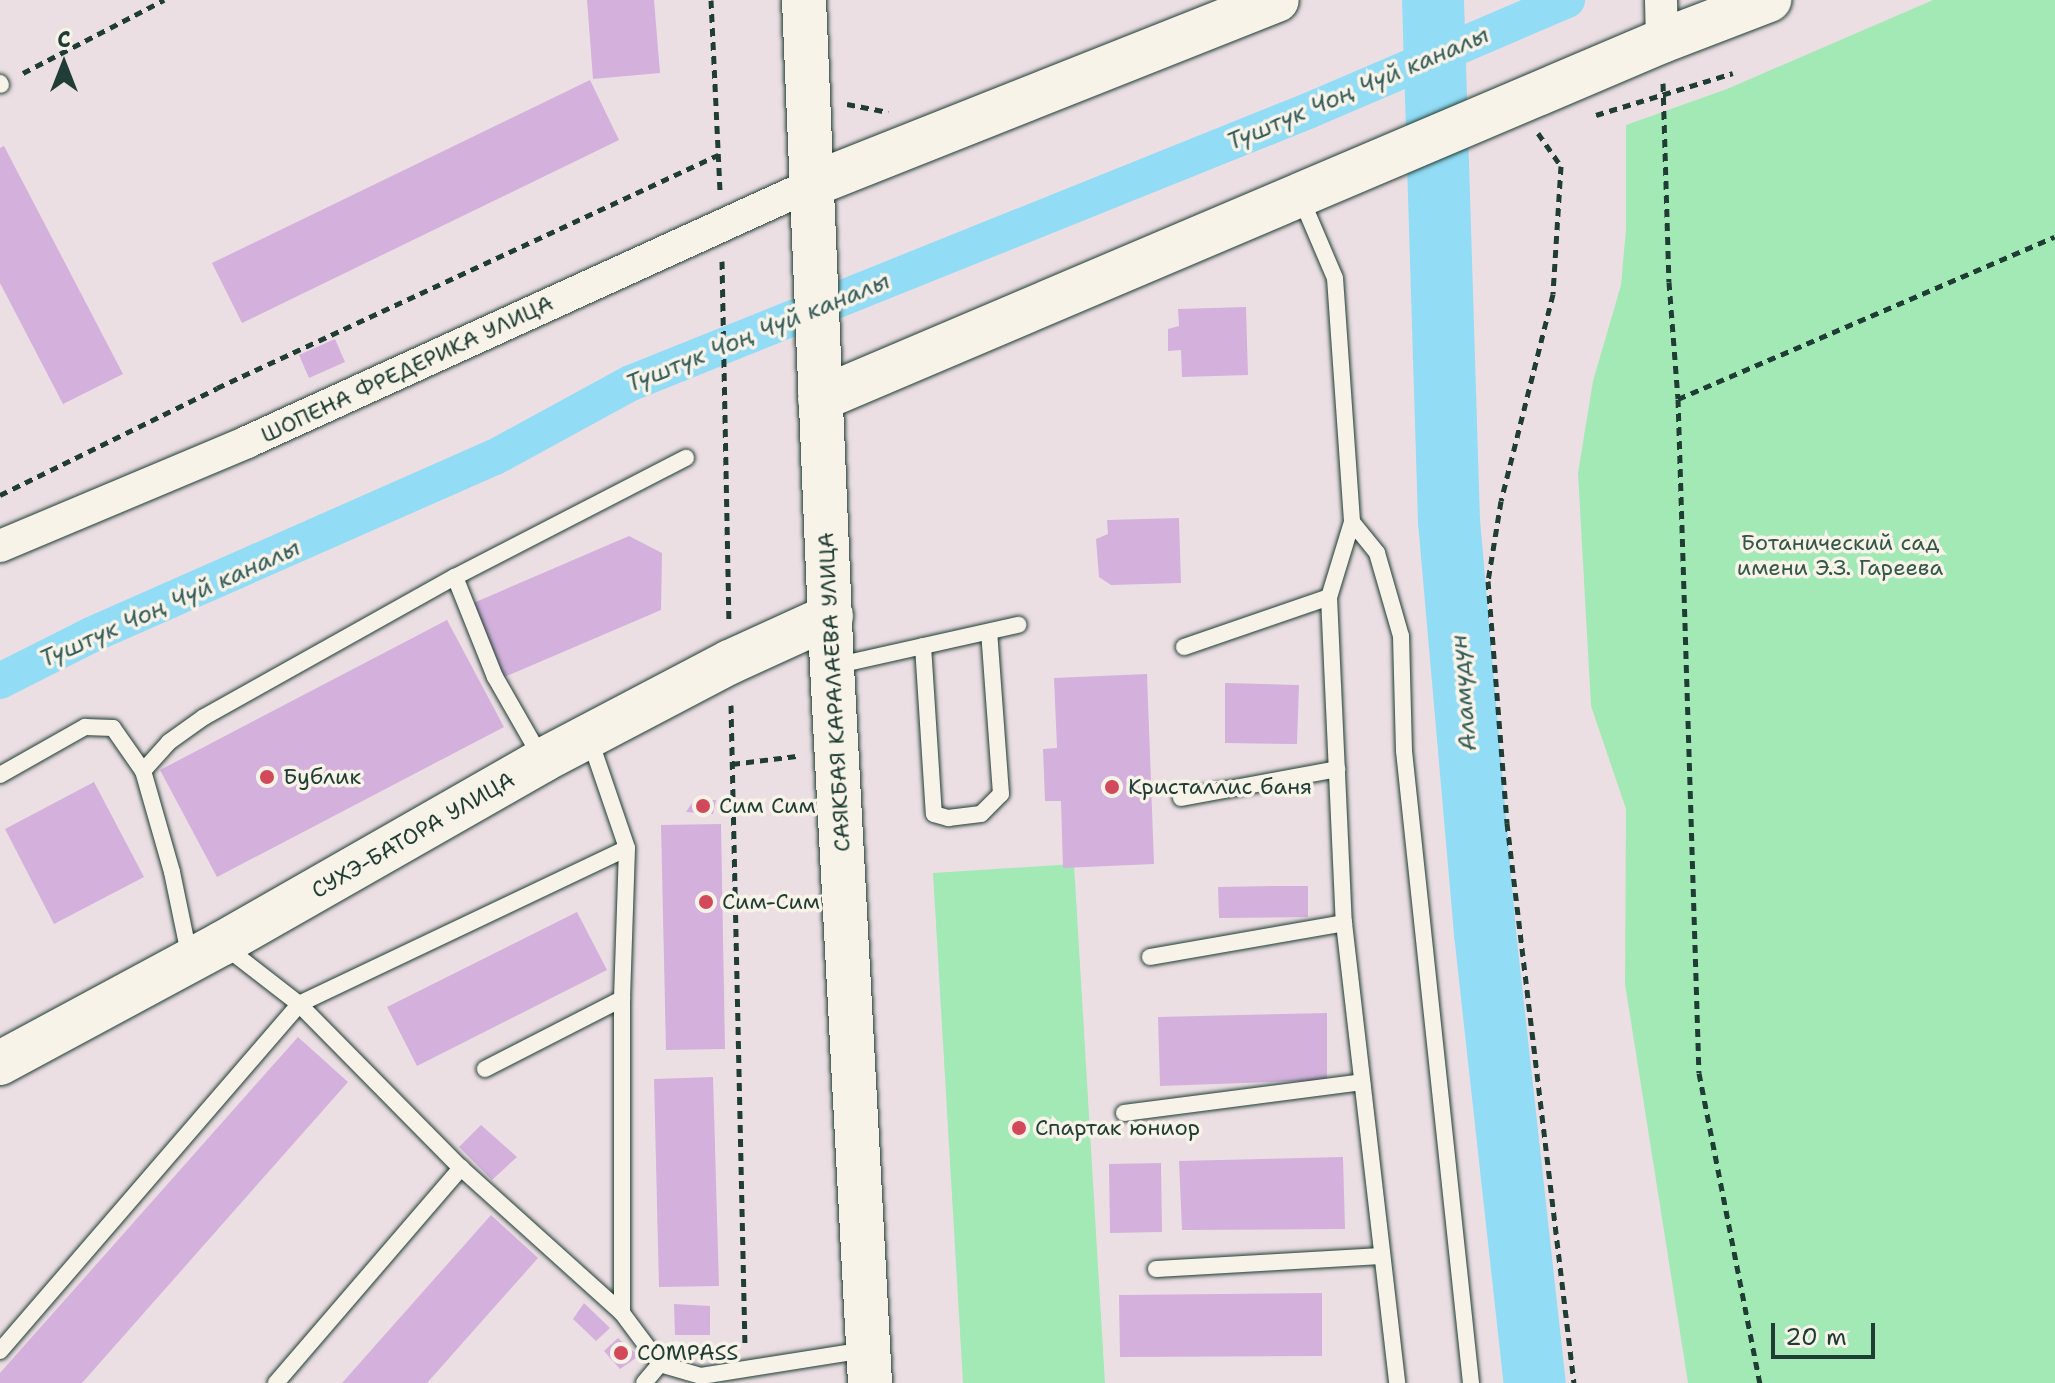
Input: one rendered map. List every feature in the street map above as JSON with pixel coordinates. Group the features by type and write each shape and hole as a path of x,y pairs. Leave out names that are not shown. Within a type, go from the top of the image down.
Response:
{"main road":[{"name":"САЯКБАЯ КАРАЛАЕВА УЛИЦА","path":"804,0 832,667 869,1366"},
{"path":"811,185 1277,0"},
{"path":"820,399 1348,174 1551,108 1661,21 1769,0"},
{"name":"СУХЭ-БАТОРА УЛИЦА","path":"0,1063 206,952 543,760 730,662 831,616"}],"street":[{"name":"ШОПЕНА ФРЕДЕРИКА УЛИЦА","path":"0,546 247,442 811,185"}],"lane":[{"path":"1299,195 1335,278 1352,522 1329,597 1344,923 1397,1383"},
{"path":"143,771 169,742 204,717 455,577 686,458"},
{"path":"1352,522 1377,553 1401,636 1404,751 1471,1383"},
{"path":"455,577 495,677 543,760"},
{"path":"1184,647 1329,597"},
{"path":"832,667 1018,625"},
{"path":"923,646 934,814 948,818 981,814 1001,794 989,632"},
{"path":"0,775 85,727 113,728 143,771 172,872 206,952 299,1004 461,1168 622,1313 660,1364 701,1376 746,1369 869,1366"},
{"path":"589,737 627,848 622,999 622,1313"},
{"path":"1181,798 1337,769"},
{"path":"0,1351 299,1004 627,848"},
{"path":"1150,957 1344,923"},
{"path":"485,1069 622,999"},
{"path":"1124,1113 1362,1082"},
{"path":"276,1383 461,1168"},
{"path":"1156,1269 1382,1256"},
{"path":"644,1383 660,1364"}],"path":[{"path":"0,84 164,0"},
{"path":"0,495 217,388 719,154 711,0"},
{"path":"1594,115 1733,73"},
{"path":"1551,108 1538,133 1561,166 1553,294 1501,501 1488,581 1507,823 1574,1383"},
{"path":"1664,111 1669,282 1678,399 1699,1073 1760,1383"},
{"path":"721,226 746,1369"},
{"path":"1678,399 2055,237"},
{"path":"732,764 797,756"}],"green space":[{"name":"Ботанический сад имени Э.З. Гареева","path":"1933,0 2055,0 2055,1383 1688,1383 1625,984 1626,809 1591,706 1578,473 1593,381 1621,285 1626,229 1626,125 1727,89"},
{"name":"Спартак юниор","path":"1074,864 1105,1383 963,1383 933,873"}],"building":[{"path":"587,0 654,0 660,73 593,79"},
{"path":"590,80 619,140 242,323 212,263"},
{"path":"4,146 123,374 63,404 0,283 0,148"},
{"path":"1246,307 1248,375 1182,377 1181,350 1168,351 1168,329 1179,326 1178,309"},
{"path":"335,339 345,362 309,378 299,355"},
{"path":"1179,518 1181,583 1111,585 1099,577 1096,539 1108,534 1107,520"},
{"path":"629,536 662,553 661,610 502,678 471,604"},
{"path":"447,620 504,727 217,877 160,770"},
{"path":"1147,674 1154,864 1063,868 1061,801 1045,801 1043,749 1057,748 1054,678"},
{"path":"1225,683 1299,685 1297,744 1225,743"},
{"path":"94,782 144,877 54,924 5,829"},
{"name":"Сим Сим","path":"694,800 716,800 713,814 686,812"},
{"path":"721,824 725,1049 666,1050 661,825"},
{"path":"1308,886 1308,917 1219,918 1218,887"},
{"path":"577,912 607,970 417,1066 387,1007"},
{"path":"1327,1013 1327,1080 1160,1086 1158,1017"},
{"path":"298,1037 348,1082 82,1383 0,1383 0,1373"},
{"path":"713,1077 719,1286 659,1287 654,1079"},
{"path":"481,1125 517,1157 492,1180 459,1147"},
{"path":"1343,1157 1345,1229 1182,1230 1179,1161"},
{"path":"1161,1163 1162,1232 1110,1233 1109,1164"},
{"path":"491,1215 538,1258 427,1383 342,1383"},
{"path":"1322,1293 1322,1356 1120,1357 1119,1295"},
{"path":"584,1303 610,1328 596,1341 573,1319"},
{"path":"674,1304 710,1306 710,1335 675,1335"},
{"name":"COMPASS","path":"618,1338 639,1356 620,1369 604,1351"}],"waterway":[{"name":"Аламүдүн","path":"1433,0 1449,521 1485,933 1535,1383"},
{"name":"Түштүк Чоң Чүй каналы","path":"0,681 91,635 495,457 631,383 1308,111 1567,0"}],"place":[{"name":"Бублик","path":"267,777"},
{"name":"Кристаллис баня","path":"1112,787"},
{"name":"Сим Сим","path":"703,806"},
{"name":"Сим-Сим","path":"706,902"},
{"name":"Спартак юниор","path":"1019,1128"},
{"name":"COMPASS","path":"621,1353"}]}
